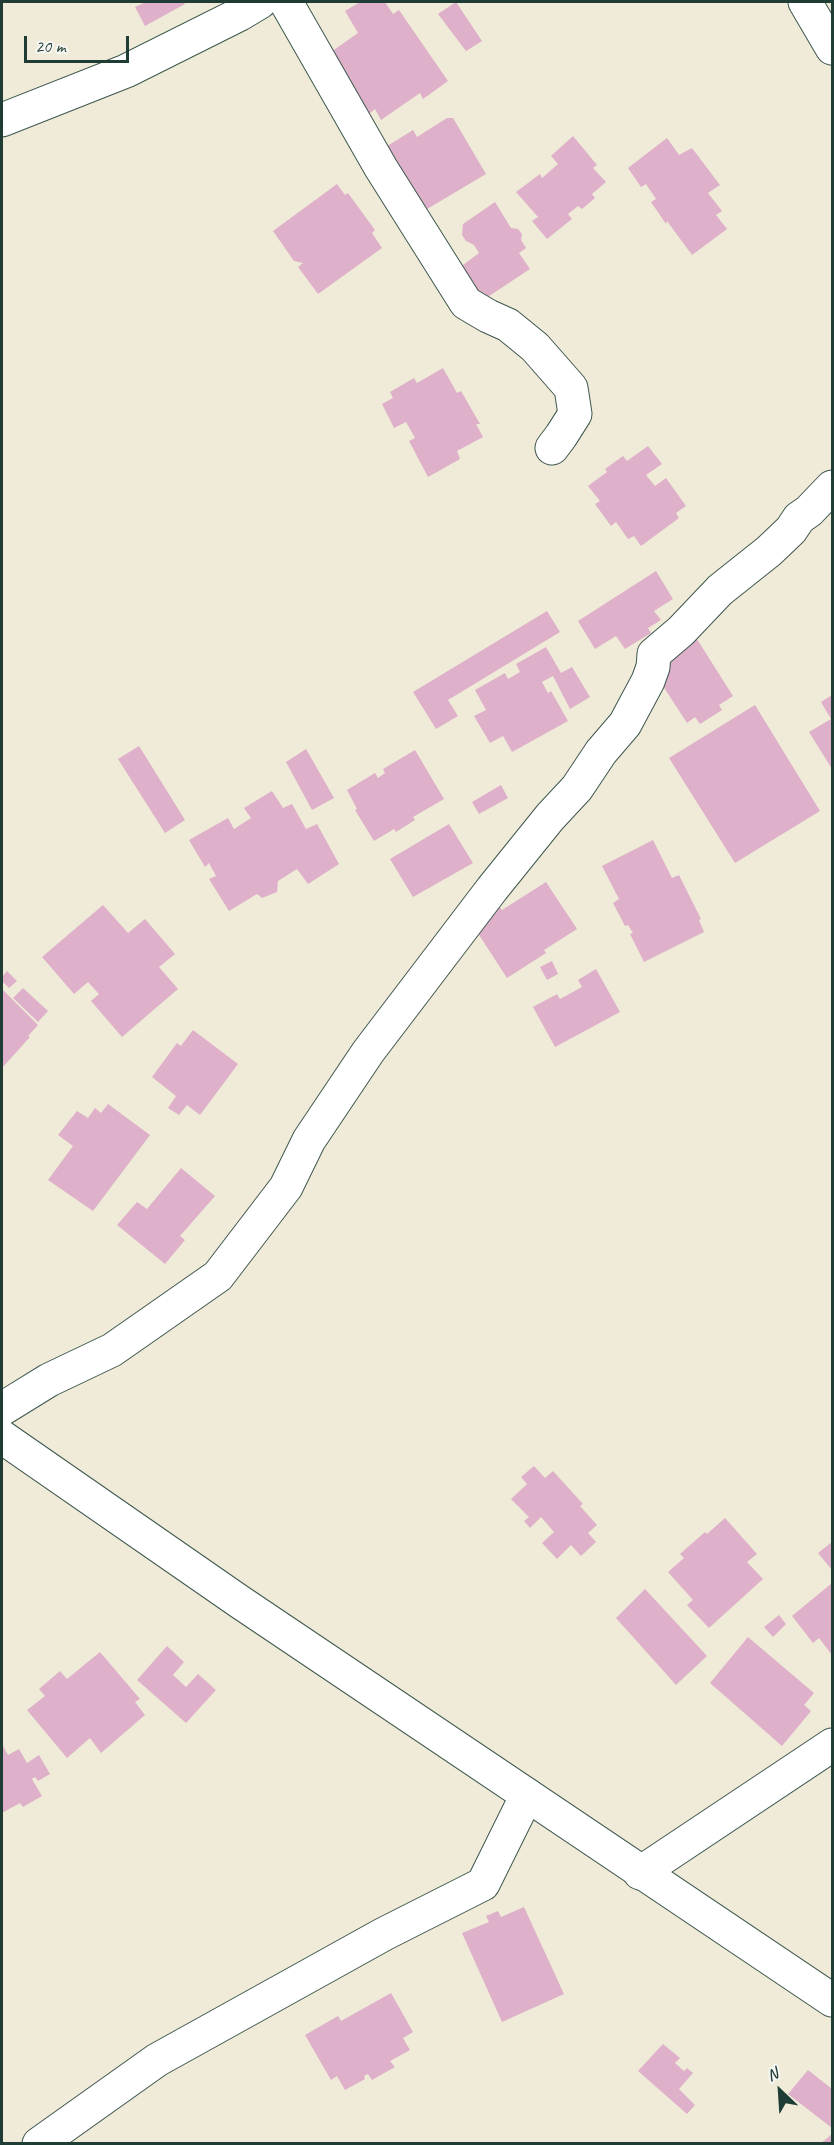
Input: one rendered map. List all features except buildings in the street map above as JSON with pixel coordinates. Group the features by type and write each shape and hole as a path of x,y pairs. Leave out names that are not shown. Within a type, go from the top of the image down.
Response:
{"street":[{"path":"2,120 126,71 260,2"},
{"path":"286,2 381,168 466,303 508,325 535,347 571,388 575,414 552,447"},
{"path":"805,2 832,48"},
{"path":"2,1409 49,1380 112,1350 218,1276 286,1187 309,1140 368,1052 492,889 550,817 577,788 625,724 648,681 653,668 654,654 681,631 720,590 769,551 832,487"},
{"path":"2,1437 250,1609 832,2000"},
{"path":"640,1873 832,1745"},
{"path":"39,2144 157,2060 384,1934 483,1884 526,1795"}]}
